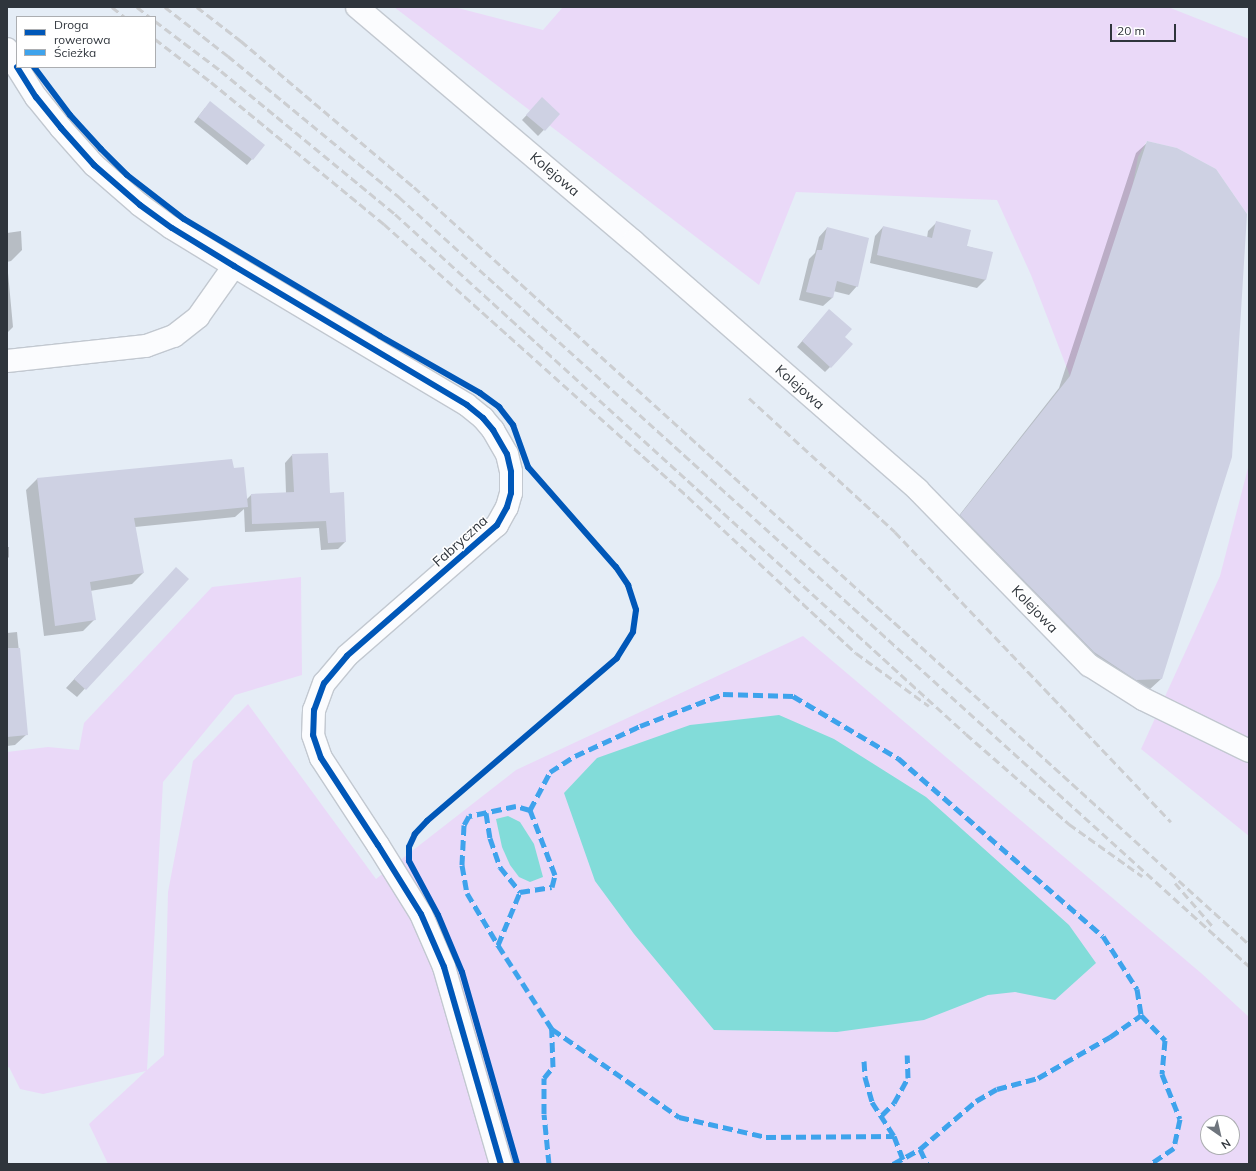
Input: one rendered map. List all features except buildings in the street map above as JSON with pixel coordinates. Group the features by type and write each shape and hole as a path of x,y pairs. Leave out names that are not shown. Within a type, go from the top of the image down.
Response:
{"street":[{"name":"Kolejowa","path":"357,7 633,241 918,490 1089,665 1143,699 1249,751"},
{"name":"Fabryczna","path":"7,49 16,65"},
{"name":"Fabryczna","path":"18,68 46,110 94,165 140,205 172,228 234,266 467,405 488,424 499,438 506,454 511,472 511,493 507,508 497,525 347,656 324,683 314,710 313,735 320,758 378,845 421,914 444,967 501,1164"},
{"path":"7,360 146,346 174,336 198,317 234,266"}],"shaded area":[{"path":"394,7 454,7 543,30 563,7 1168,7 1249,39 1249,202 1247,214 1216,169 1177,148 1147,141 1138,157 1130,200 1070,376 1031,275 997,200 796,192 759,285"},
{"path":"1249,464 1249,836 1141,749 1220,576"},
{"path":"301,577 302,675 235,695 163,782 147,1070 164,1055 168,892 193,761 248,704 376,879 516,770 803,636 1201,973 1249,1017 1249,1164 108,1164 89,1124 146,1071 43,1094 20,1089 9,1067 7,1068 7,752 48,747 79,750 84,723 212,587"},
{"path":"779,715 834,739 926,797 1069,925 1096,963 1055,1000 1015,992 988,995 924,1020 837,1032 714,1030 634,934 595,881 564,793 597,758 690,725"},
{"path":"508,816 520,822 534,844 543,877 530,882 519,877 510,865 502,847 496,819"}],"railway":[{"path":"112,7 124,16"},
{"path":"137,7 149,16"},
{"path":"165,7 228,56 399,197 1249,966"},
{"path":"197,7 241,41 414,187 1249,944"},
{"path":"156,22 221,71 395,214 966,734 1069,824 1142,876"},
{"path":"156,40 211,82 384,224 688,497 856,653 929,706"},
{"path":"749,398 895,532 1171,822"},
{"path":"1175,883 1214,928"}],"marked path":[{"path":"530,810 550,772 575,756 640,726 723,694 793,696 898,758 1103,936 1137,989 1141,1015 1165,1040 1162,1074 1180,1119 1174,1148 1150,1164"},
{"path":"498,945 520,892 552,887 555,875 530,810 516,806 469,816 464,825 462,865 467,893 498,945 552,1029 679,1117 766,1137 894,1136"},
{"path":"486,813 490,838 500,867 520,892"},
{"path":"893,1164 920,1149 976,1101 997,1089 1038,1078 1110,1037 1141,1015"},
{"path":"549,1164 544,1114 544,1078 553,1067 552,1029"},
{"path":"882,1115 894,1103 908,1078 907,1055"},
{"path":"864,1061 865,1077 872,1102 894,1136 903,1159"},
{"path":"920,1149 927,1164"}],"cycle path":[{"path":"18,68 36,97 94,165 140,205 172,228 234,266 467,405 483,418 493,430 507,454 511,472 511,493 507,507 497,525 347,656 324,683 314,710 313,735 321,758 421,914 444,967 501,1164"},
{"path":"35,68 70,115 101,149 127,175 184,219 380,336 480,393 499,407 513,425 528,467 616,567 628,585 636,610 633,632 617,658 427,821 415,834 409,847 409,861 438,915 462,972 517,1164"}]}
